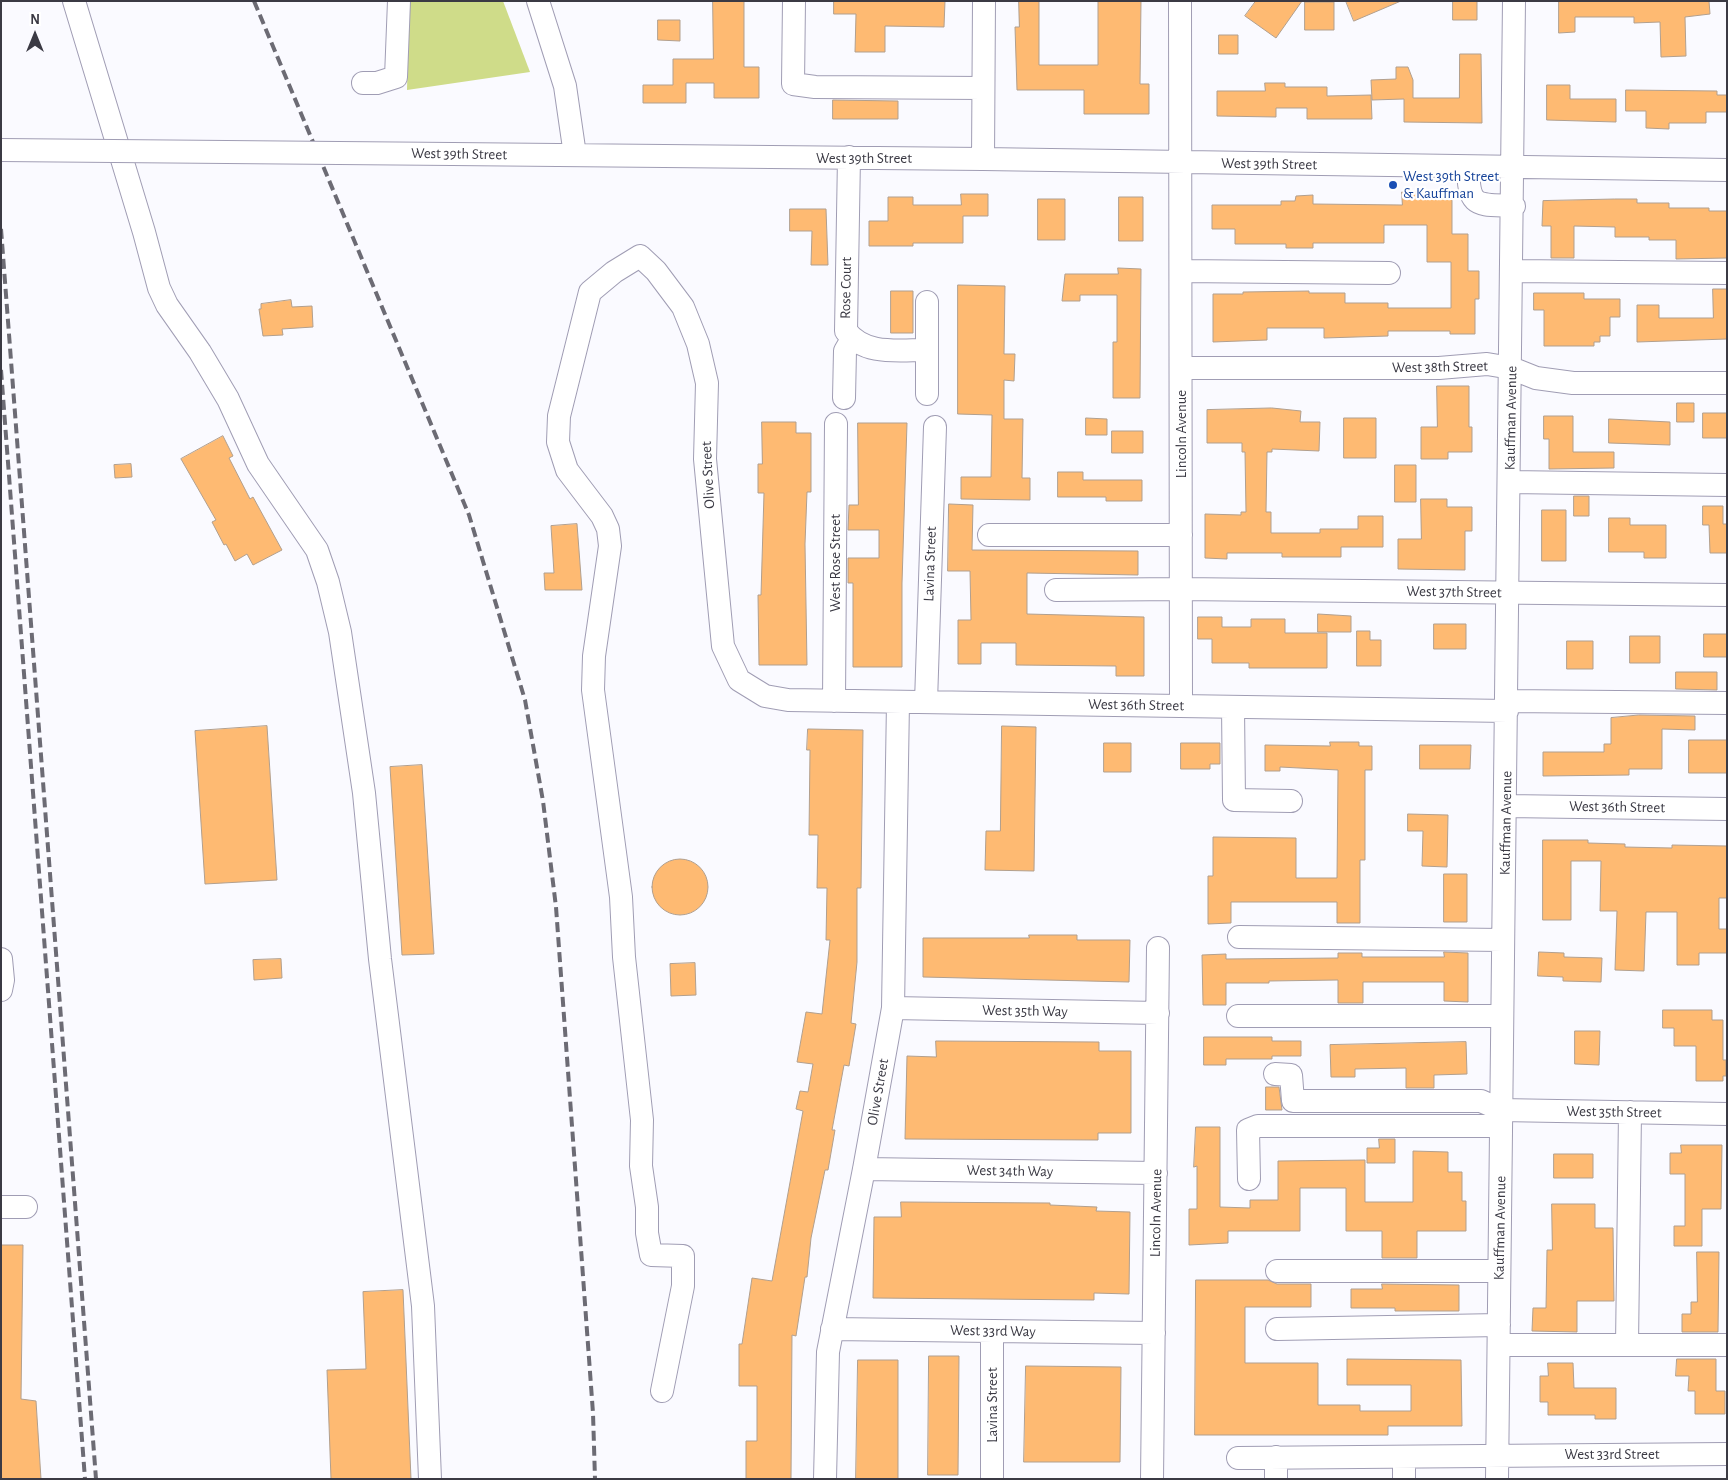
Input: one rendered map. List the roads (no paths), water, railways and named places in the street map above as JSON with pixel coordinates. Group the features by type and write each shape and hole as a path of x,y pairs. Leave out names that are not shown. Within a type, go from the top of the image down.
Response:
{"street":[{"path":"74,1 144,232 158,288 228,399 258,464 317,550 328,582 340,632 364,793 381,969 423,1306 430,1479"},
{"path":"363,83 377,83 396,78 399,1"},
{"path":"538,1 565,86 575,155"},
{"path":"794,1 793,84 815,87 983,88"},
{"path":"982,158 984,1"},
{"name":"Lincoln Avenue","path":"1180,1 1181,706"},
{"name":"Kauffman Avenue","path":"1498,1479 1502,1016 1514,206 1514,1"},
{"name":"West 39th Street","path":"1,150 982,158 1181,163 1727,170"},
{"name":"Rose Court","path":"849,157 844,322 846,331 861,346 873,349 926,350"},
{"path":"1468,167 1469,193 1474,201 1483,204 1514,206"},
{"name":"Olive Street","path":"662,1391 683,1286 683,1256 651,1255 647,1233 647,1207 641,1166 642,1120 624,957 621,897 594,704 594,656 610,546 608,529 602,516 567,470 558,442 562,403 590,292 614,272 640,256 656,270 683,307 698,344 707,383 705,459 723,646 739,680 765,696"},
{"path":"1181,271 1389,273"},
{"path":"1513,271 1727,274"},
{"path":"926,302 926,394"},
{"path":"844,398 845,351 852,339"},
{"name":"West 38th Street","path":"1181,368 1439,368 1487,364 1511,368 1536,378 1573,383 1727,384"},
{"name":"West Rose Street","path":"834,701 836,424"},
{"name":"Lavina Street","path":"926,702 935,427"},
{"path":"1510,482 1727,485"},
{"path":"989,535 1181,535"},
{"name":"West 37th Street","path":"1056,590 1181,589 1727,595"},
{"name":"West 36th Street","path":"765,696 788,700 1233,707 1727,703"},
{"name":"Olive Street","path":"825,1479 828,1352 893,1008 898,702"},
{"path":"1233,707 1234,800 1291,800"},
{"name":"West 36th Street","path":"1506,806 1727,809"},
{"path":"1239,937 1503,940"},
{"name":"Lincoln Avenue","path":"1152,1479 1158,948"},
{"path":"1,959 3,980 1,990"},
{"name":"West 35th Way","path":"893,1008 1158,1013"},
{"path":"1238,1016 1502,1016"},
{"path":"1274,1074 1291,1075 1293,1100 1481,1101 1501,1118"},
{"path":"1628,1345 1630,1112"},
{"name":"West 35th Street","path":"1249,1179 1248,1130 1258,1126 1630,1112 1727,1114"},
{"name":"West 34th Way","path":"864,1169 1156,1173"},
{"path":"1,1207 26,1206"},
{"path":"1277,1271 1500,1271"},
{"path":"1277,1328 1499,1335 1628,1345 1727,1345"},
{"name":"West 33rd Way","path":"832,1329 1154,1333"},
{"name":"Lavina Street","path":"992,1331 992,1479"},
{"name":"West 33rd Street","path":"1238,1458 1276,1468 1404,1468 1498,1454 1727,1454"}],"railway":[{"path":"254,1 469,515 525,700 543,801 556,907 593,1413 595,1479"},
{"path":"1,229 96,1479"},
{"path":"1,370 85,1479"}],"place":[{"name":"West 39th Street & Kauffman","path":"1393,185"}]}
